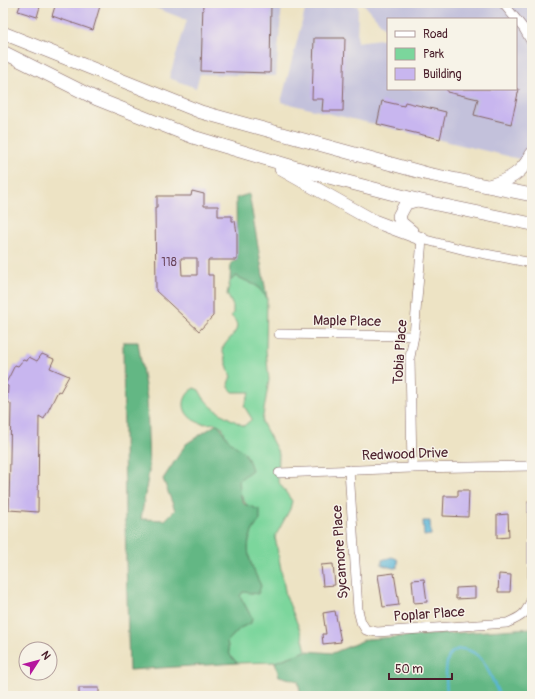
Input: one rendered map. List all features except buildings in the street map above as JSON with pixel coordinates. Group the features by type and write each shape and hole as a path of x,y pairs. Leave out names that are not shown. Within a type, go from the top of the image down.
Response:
{"highway":[{"path":"3,33 201,112 428,174 532,195"},
{"path":"3,52 97,99 193,137 266,160 417,200 532,224"},
{"path":"487,187 514,177 526,164 532,154"},
{"path":"266,160 374,221 422,239"},
{"path":"417,200 406,203 399,216 401,223 422,239"}],"street":[{"path":"503,3 515,18"},
{"path":"517,20 532,43"},
{"path":"422,239 465,250 532,263"},
{"name":"Tobia Place","path":"412,468 410,357 414,336 422,239"},
{"name":"Maple Place","path":"279,334 414,336"},
{"name":"Redwood Drive","path":"280,473 412,468 532,466"},
{"name":"Sycamore Place","path":"349,470 358,610 361,622 366,630"},
{"name":"Poplar Place","path":"366,630 377,632 507,623 521,617 527,610 532,598 532,504"}],"shaded area":[{"path":"154,3 282,3 276,76 200,74 196,88 169,78 187,20 153,7"},
{"path":"307,3 344,3 358,6 357,42 387,38 387,90 517,90 517,18 387,18 387,31 363,3 532,3 532,162 281,102"}],"green space":[{"path":"249,194 267,298 257,286 236,276 230,281 231,263 237,260 236,198"},
{"path":"236,276 257,286 267,298 266,350 269,380 262,422 279,454 278,481 292,501 290,509 275,537 286,596 302,635 306,651 275,662 237,663 230,655 227,642 240,628 251,623 252,618 240,596 243,592 261,586 253,569 248,553 250,537 260,520 245,503 239,483 246,454 229,440 221,426 217,424 202,424 194,420 189,417 184,407 186,397 194,388 199,390 212,407 230,419 244,426 252,419 244,406 250,392 233,392 228,385 231,377 222,349 234,333 237,325 231,316 233,313 233,306 227,294 230,281"},
{"path":"123,342 138,342 147,399 149,471 141,519 165,520 175,510 163,479 186,444 217,424 221,427 228,439 245,454 250,463 252,470 239,480 241,497 244,504 260,510 260,520 250,537 248,553 253,569 261,586 258,594 243,592 240,596 252,618 251,623 240,628 227,642 230,655 237,663 129,670 125,522"},
{"path":"532,628 532,696 301,696 298,681 279,676 275,662 306,651 333,653 367,639"}],"water":[{"path":"423,521 430,521 431,535 424,536"},
{"path":"392,557 397,559 397,568 382,565 382,560"}],"waterway":[{"path":"447,696 446,667 448,660 451,654 456,650 463,649 469,650 482,660 487,667 500,696"}]}
